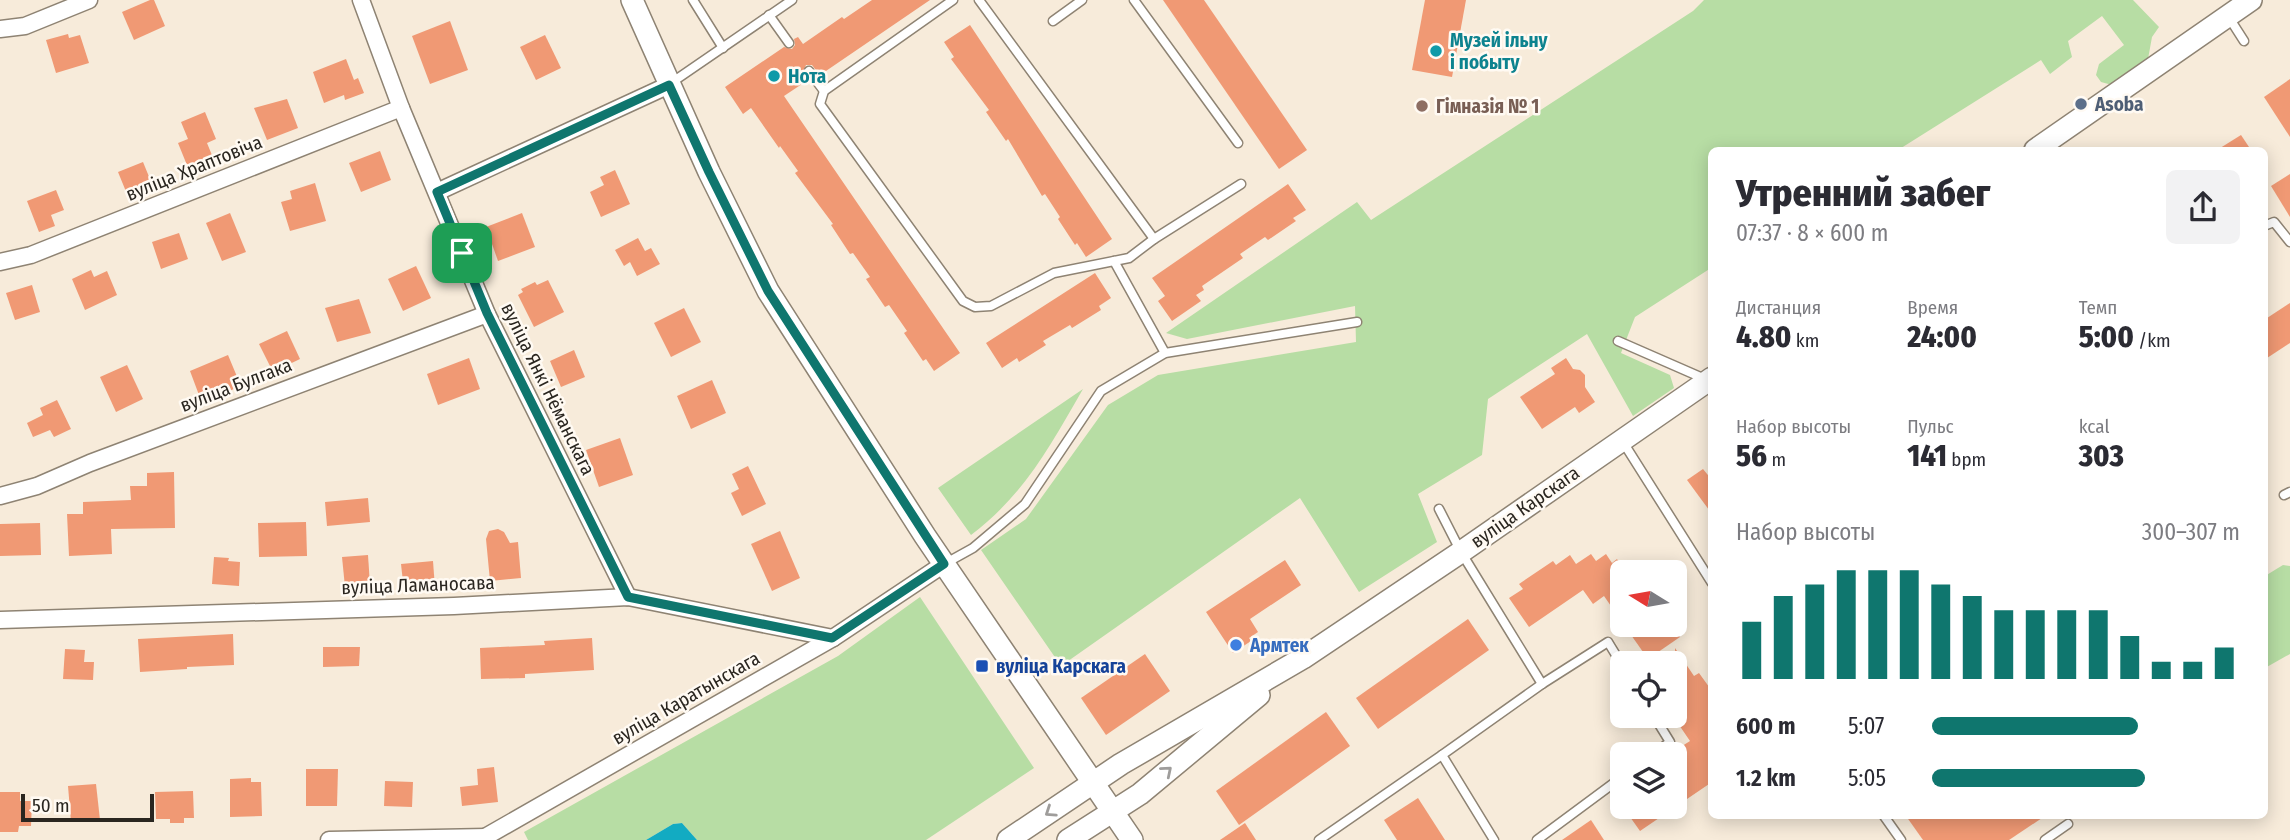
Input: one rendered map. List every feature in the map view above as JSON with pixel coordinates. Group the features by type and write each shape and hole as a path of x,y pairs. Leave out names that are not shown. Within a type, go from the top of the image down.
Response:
{"street":[{"path":"0,29 25,26 89,0"},
{"name":"вуліца Янкі Нёманскага","path":"361,0 401,108 487,313 628,597"},
{"path":"632,0 709,172 768,291 944,564 1132,840"},
{"path":"2039,147 2251,0"},
{"path":"437,192 669,85"},
{"name":"вуліца Храптовіча","path":"0,262 31,255 401,108"},
{"name":"вуліца Булгака","path":"0,496 37,486 90,463 487,313"},
{"name":"вуліца Карскага","path":"1008,840 1121,764 1303,658 1461,552 1708,380"},
{"name":"вуліца Каратынскага","path":"484,838 832,638 944,564"},
{"name":"вуліца Ламаносава","path":"0,620 454,606 628,597 832,638"},
{"name":"вуліца Карскага","path":"1068,840 1140,794 1303,658"},
{"path":"329,840 484,838"}],"lane":[{"path":"693,0 723,48"},
{"path":"669,85 792,0"},
{"path":"953,0 824,91 820,104 962,301 975,307 991,306 1054,273 1129,258 1241,184"},
{"path":"979,0 1154,239"},
{"path":"1053,21 1082,0"},
{"path":"1134,0 1238,143"},
{"path":"769,15 789,43"},
{"path":"2228,16 2244,41"},
{"path":"809,71 824,91"},
{"path":"2268,224 2274,222 2290,242"},
{"path":"1114,261 1165,353"},
{"path":"944,564 973,548 1026,504 1101,391 1165,353 1357,322"},
{"path":"1618,341 1708,379"},
{"path":"1621,440 1708,577"},
{"path":"1439,509 1461,552 1542,684"},
{"path":"1319,840 1542,684 1608,642 1613,651"},
{"path":"1442,754 1494,840"},
{"path":"1537,840 1610,786"},
{"path":"1886,819 1901,840"},
{"path":"2045,840 2068,824"}],"green space":[{"path":"1704,0 2133,0 2159,27 2152,37 2148,59 2112,85 2101,82 2096,75 2099,64 2124,45 2102,16 2068,41 2072,57 2050,74 2041,60 1903,147 1708,147 1708,270 1635,317 1621,353 1670,375 1674,388 1633,416 1587,334 1488,399 1482,455 1418,494 1437,542 1359,592 1300,498 1061,666 981,550 1026,519 1108,405 1158,375 1356,342 1355,306 1187,339 1166,333 1357,202 1371,220 1693,11"},
{"path":"1083,389 1035,468 1007,503 971,535 938,488"},
{"path":"2283,565 2290,566 2290,654 2268,666 2268,574"},
{"path":"920,597 1034,768 926,840 697,840 682,823 673,824 646,840 528,840 524,832 838,656"}],"water":[{"path":"682,823 697,840 646,840 673,824"}],"building":[{"path":"154,0 165,26 134,40 122,12"},
{"path":"872,0 930,0 823,73 818,73 812,65 806,65 803,72 808,80 784,96 960,353 934,371 926,359 923,361 889,305 885,307 866,279 870,277 853,253 850,254 780,146 779,148 751,108 743,114 725,87 784,47 792,49 795,45 794,39 798,37 803,44"},
{"path":"1163,0 1204,0 1307,150 1279,169"},
{"path":"1425,0 1466,0 1452,77 1412,70"},
{"path":"450,21 468,70 430,84 412,36"},
{"path":"970,25 1112,239 1086,257 1058,219 1060,217 1045,194 1042,196 1008,139 1006,141 986,112 989,110 951,59 954,57 944,42"},
{"path":"68,34 69,38 80,35 89,63 56,73 46,40"},
{"path":"545,35 561,68 536,80 520,47"},
{"path":"346,59 354,80 358,78 364,93 345,100 344,95 324,103 313,72"},
{"path":"2290,79 2290,137 2264,97"},
{"path":"287,99 298,128 267,140 254,108"},
{"path":"205,112 216,139 207,143 216,165 191,175 178,143 188,139 181,122"},
{"path":"2241,135 2249,147 2222,147"},
{"path":"380,151 391,180 361,192 349,163"},
{"path":"143,162 152,184 127,194 118,172"},
{"path":"615,170 630,204 601,217 590,192 604,185 600,177"},
{"path":"2290,174 2290,217 2271,186"},
{"path":"315,183 326,221 290,231 281,202 292,199 290,191"},
{"path":"1288,184 1306,210 1293,218 1296,221 1268,240 1265,237 1240,254 1243,258 1202,286 1204,290 1196,295 1201,301 1172,321 1158,301 1165,296 1152,278"},
{"path":"56,190 64,210 51,215 55,226 39,232 27,201"},
{"path":"230,213 246,252 222,261 206,223"},
{"path":"522,213 535,247 498,261 486,227"},
{"path":"179,233 188,259 161,269 152,242"},
{"path":"638,238 645,251 651,248 660,264 637,276 630,262 624,266 615,250"},
{"path":"416,266 431,298 403,311 388,279"},
{"path":"91,270 94,277 107,271 117,295 85,310 72,279"},
{"path":"1095,273 1111,298 1099,306 1101,310 1072,328 1070,325 1043,341 1046,345 1019,362 1017,358 1002,368 986,343"},
{"path":"548,280 564,312 534,327 518,295 523,292 521,289 535,282 537,285"},
{"path":"32,285 40,312 15,320 6,293"},
{"path":"359,299 371,333 337,342 325,308"},
{"path":"2290,303 2290,343 2268,357 2268,317"},
{"path":"684,308 701,342 671,357 654,323"},
{"path":"287,331 300,359 273,372 259,344"},
{"path":"574,350 585,377 561,387 550,361"},
{"path":"228,355 238,379 231,382 234,389 213,397 211,390 199,395 190,371"},
{"path":"469,358 480,389 438,405 427,374"},
{"path":"1566,358 1573,369 1580,370 1585,375 1585,387 1595,402 1579,413 1575,407 1542,429 1520,397 1555,374 1551,368"},
{"path":"127,365 143,399 116,412 100,377"},
{"path":"712,380 726,413 691,429 677,396"},
{"path":"57,400 71,429 54,437 50,430 33,437 27,423 43,415 40,408"},
{"path":"620,438 633,475 599,487 586,450"},
{"path":"748,466 766,504 742,516 731,493 739,489 732,474"},
{"path":"1703,469 1708,475 1708,509 1687,480"},
{"path":"174,472 175,528 111,529 112,554 69,556 67,514 83,514 83,502 131,500 130,486 147,486 147,473"},
{"path":"368,498 370,522 327,526 325,502"},
{"path":"306,522 307,556 259,557 258,523"},
{"path":"40,523 41,555 0,556 0,524"},
{"path":"498,529 504,532 510,543 518,542 521,578 490,581 486,539 489,531"},
{"path":"780,531 800,578 772,591 751,544"},
{"path":"1591,554 1596,561 1606,554 1610,560 1610,605 1604,596 1593,604 1583,590 1529,627 1509,598 1523,589 1519,584 1553,561 1556,565 1570,555 1576,564"},
{"path":"368,555 370,585 345,587 342,557"},
{"path":"214,557 240,562 239,586 212,584"},
{"path":"1285,560 1301,585 1250,619 1258,632 1249,638 1251,641 1233,653 1206,612"},
{"path":"433,561 435,588 404,591 401,564"},
{"path":"1468,619 1489,650 1378,729 1356,698"},
{"path":"233,634 234,665 140,672 138,639"},
{"path":"1632,637 1680,637 1660,651 1642,651"},
{"path":"592,638 594,670 525,674 525,678 481,679 480,648 545,645 544,641"},
{"path":"323,647 360,647 359,666 323,667"},
{"path":"65,649 85,650 84,662 94,662 93,680 63,679"},
{"path":"1145,654 1170,691 1106,735 1081,698"},
{"path":"1687,666 1694,676 1699,673 1708,685 1708,785 1687,799 1687,743 1690,741 1681,728 1687,728"},
{"path":"1326,712 1350,746 1239,825 1216,791"},
{"path":"494,767 498,802 462,806 460,787 478,785 477,769"},
{"path":"306,769 338,769 337,806 306,806"},
{"path":"251,778 251,782 261,782 262,816 230,817 230,779"},
{"path":"385,781 413,782 412,807 384,806"},
{"path":"96,784 100,820 71,822 68,786"},
{"path":"193,791 194,818 184,818 184,823 156,819 155,792"},
{"path":"0,792 20,792 20,801 32,801 31,826 19,826 18,832 0,832"},
{"path":"1418,798 1445,840 1397,840 1384,820"},
{"path":"1632,819 1658,819 1640,831"},
{"path":"1908,819 2040,819 2009,840 1923,840"},
{"path":"1591,820 1604,840 1562,840"},
{"path":"1245,823 1256,840 1220,840"}],"place":[{"name":"Музей ільну і побыту","path":"1436,51"},
{"name":"Нота","path":"774,76"},
{"name":"Asoba","path":"2081,104"},
{"name":"Гімназія № 1","path":"1422,106"},
{"name":"Армтек","path":"1236,645"},
{"name":"вуліца Карскага","path":"982,666"}],"route":[{"path":"669,85 768,291 944,564 832,638 628,597 487,313 462,253 437,192 669,85"}]}
